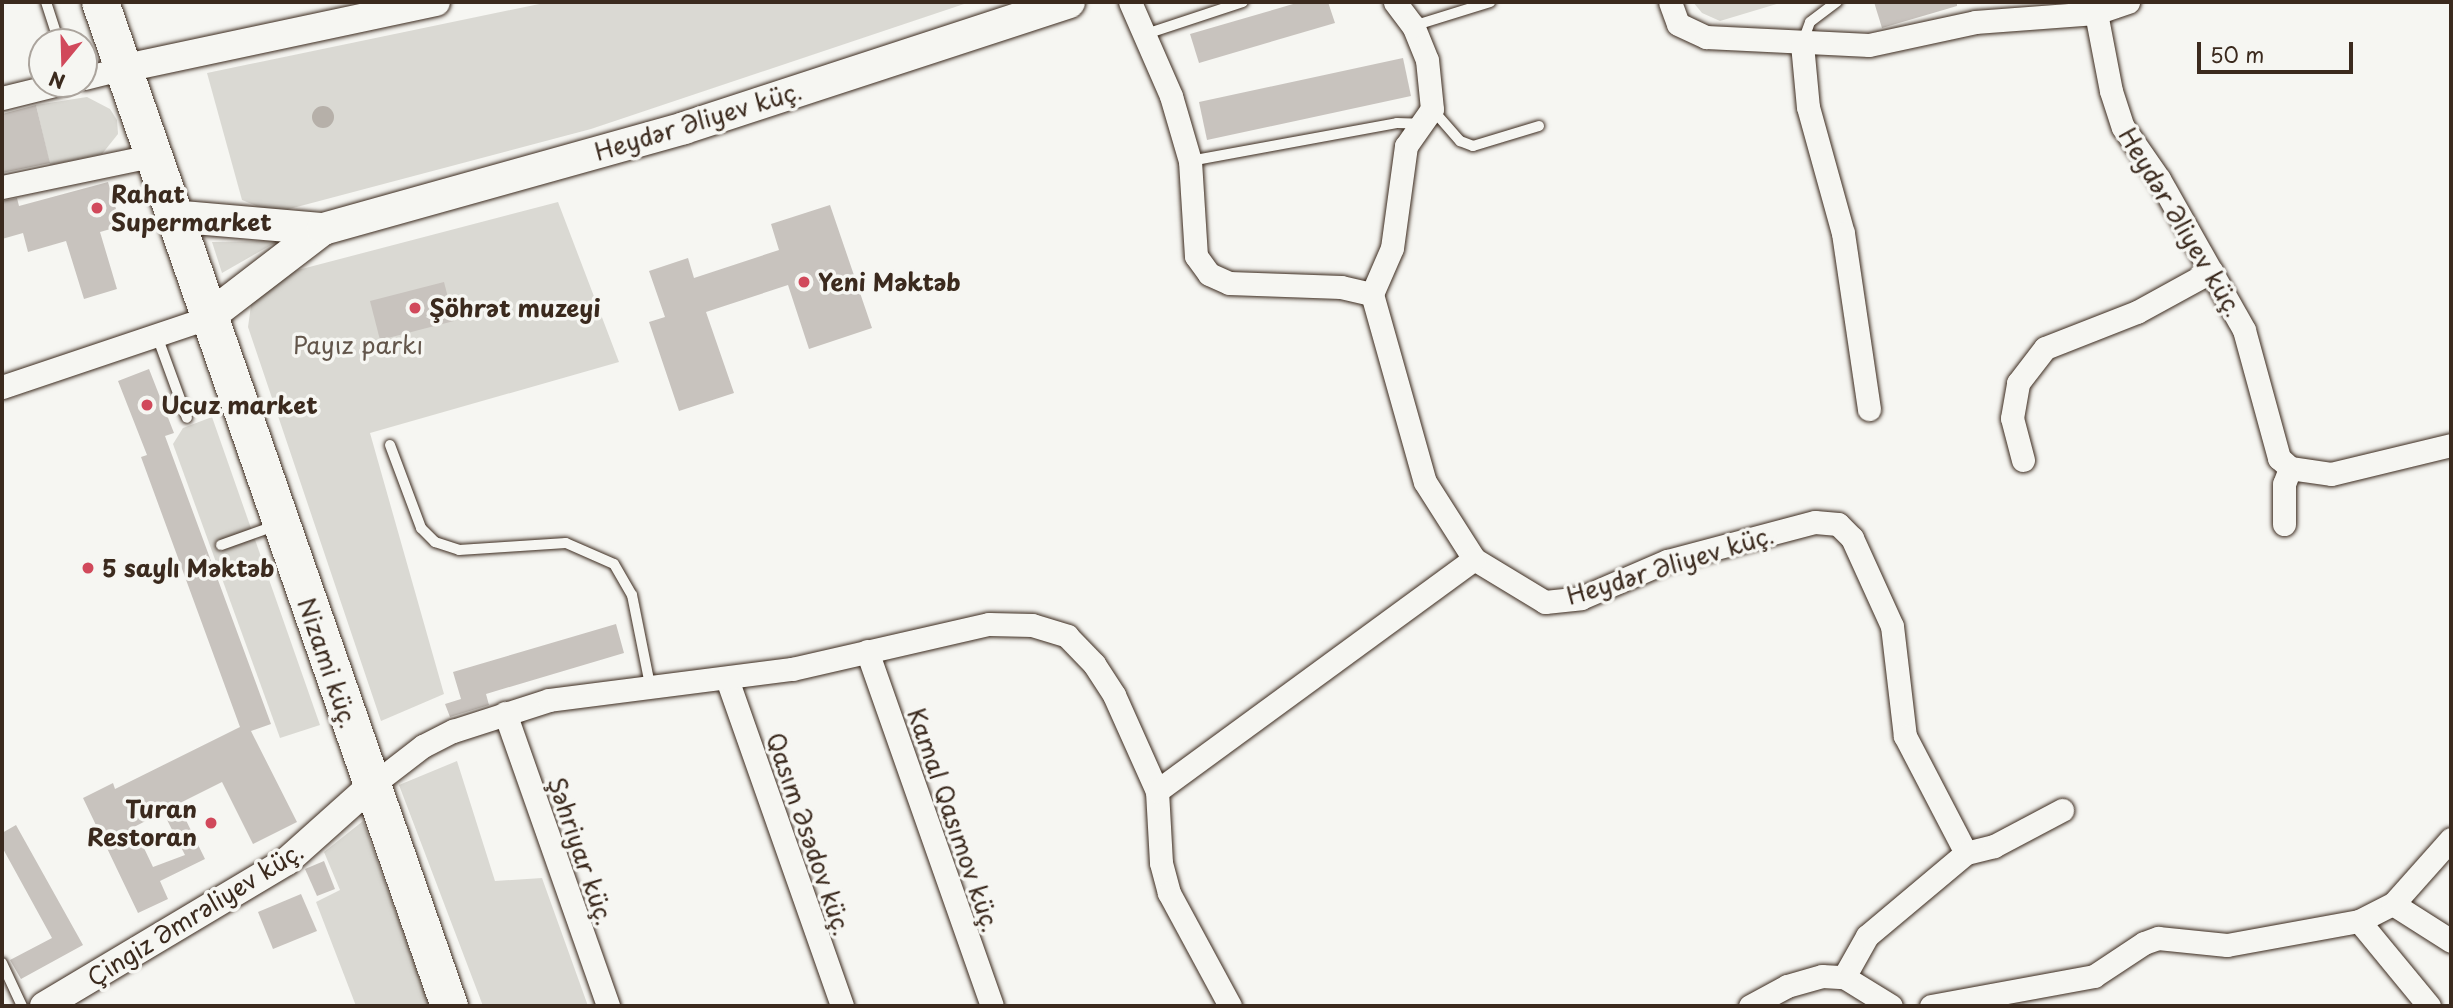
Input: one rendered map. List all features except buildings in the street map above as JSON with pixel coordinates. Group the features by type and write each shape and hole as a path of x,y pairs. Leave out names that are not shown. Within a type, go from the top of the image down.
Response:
{"highway":[{"name":"Nizami küç.","path":"100,2 171,216 449,1006"}],"main road":[{"name":"Heydər Əliyev küç.","path":"323,229 684,128 1069,2"},
{"path":"171,216 323,229"},
{"path":"207,318 323,229"}],"street":[{"path":"98,75 436,2"},
{"path":"1130,2 1146,34 1190,161 1196,256 1209,274 1229,284 1341,288 1372,294 1392,248 1402,159 1426,117 1427,60 1413,26 1395,2"},
{"path":"1670,2 1678,24 1690,32 1802,44 1890,44 1975,22 2096,13 2129,2"},
{"name":"Heydər Əliyev küç.","path":"2096,13 2111,91 2123,127 2160,179 2244,330 2273,446 2290,468"},
{"path":"1802,44 1808,107 1843,233 1869,408"},
{"path":"2,98 28,92"},
{"path":"2,187 151,156"},
{"path":"2023,460 2012,418 2018,383 2045,348 2137,312 2212,271"},
{"name":"Heydər Əliyev küç.","path":"1372,294 1425,482 1474,559 1545,601 1581,598 1667,561 1802,525 1838,524 1852,538 1892,626 1905,736 1966,853"},
{"path":"2,387 207,318"},
{"path":"2284,524 2284,484 2290,468 2331,474 2451,445"},
{"path":"1157,791 1474,559"},
{"path":"371,786 423,746 505,713 595,691 727,679 989,624 1032,625 1067,636 1094,664 1114,695 1157,791 1161,863 1169,893 1230,1006"},
{"name":"Kamal Qasımov küç.","path":"867,651 992,1006"},
{"name":"Qasım Əsədov küç.","path":"727,679 842,1006"},
{"name":"Şəhriyar küç.","path":"505,713 608,1006"},
{"name":"Çingiz Əmrəliyev küç.","path":"44,1006 286,861 371,786"},
{"path":"1844,976 1867,936 1966,853 1994,846 2062,810"},
{"path":"1931,1006 2094,976 2144,943 2158,938 2227,945 2359,921 2393,904 2451,839"},
{"path":"2393,904 2451,941"},
{"path":"2359,921 2429,1006"},
{"path":"1750,1006 1787,986 1822,976 1844,976 1891,1006"}],"lane":[{"path":"46,2 54,28"},
{"path":"1146,34 1243,2"},
{"path":"1413,26 1490,2"},
{"path":"1802,44 1811,22 1837,2"},
{"path":"1190,161 1426,117 1460,141 1474,146 1539,127"},
{"path":"157,336 187,418"},
{"path":"390,445 421,528 435,542 459,550 566,544 614,564 632,595 649,685"},
{"path":"220,545 279,524"},
{"path":"2,963 22,1006"}],"green space":[{"path":"549,2 970,2 591,129 274,213 242,200 207,73"},
{"path":"1693,2 1783,2 1720,21 1702,13"},
{"path":"89,98 110,109 117,120 118,134 102,154 50,165 36,105"},
{"name":"Payız parkı","path":"558,202 619,362 370,433 444,694 381,721 248,327 252,298 294,271"},
{"path":"278,241 222,273 212,242"},
{"path":"212,417 320,725 280,738 173,444 183,428"},
{"path":"457,761 495,881 542,878 588,1006 483,1006 399,785"},
{"path":"363,821 429,1006 356,1006 316,902 340,890 324,852"}],"shaded area":[{"path":"319,106 327,106 334,113 334,121 327,128 319,128 312,121 312,113"}],"place":[{"name":"Rahat Supermarket","path":"97,208"},
{"name":"Yeni Məktəb","path":"804,282"},
{"name":"Şöhrət muzeyi","path":"415,308"},
{"name":"Ucuz market","path":"147,405"},
{"name":"5 saylı Məktəb","path":"88,568"},
{"name":"Turan Restoran","path":"211,823"}]}
